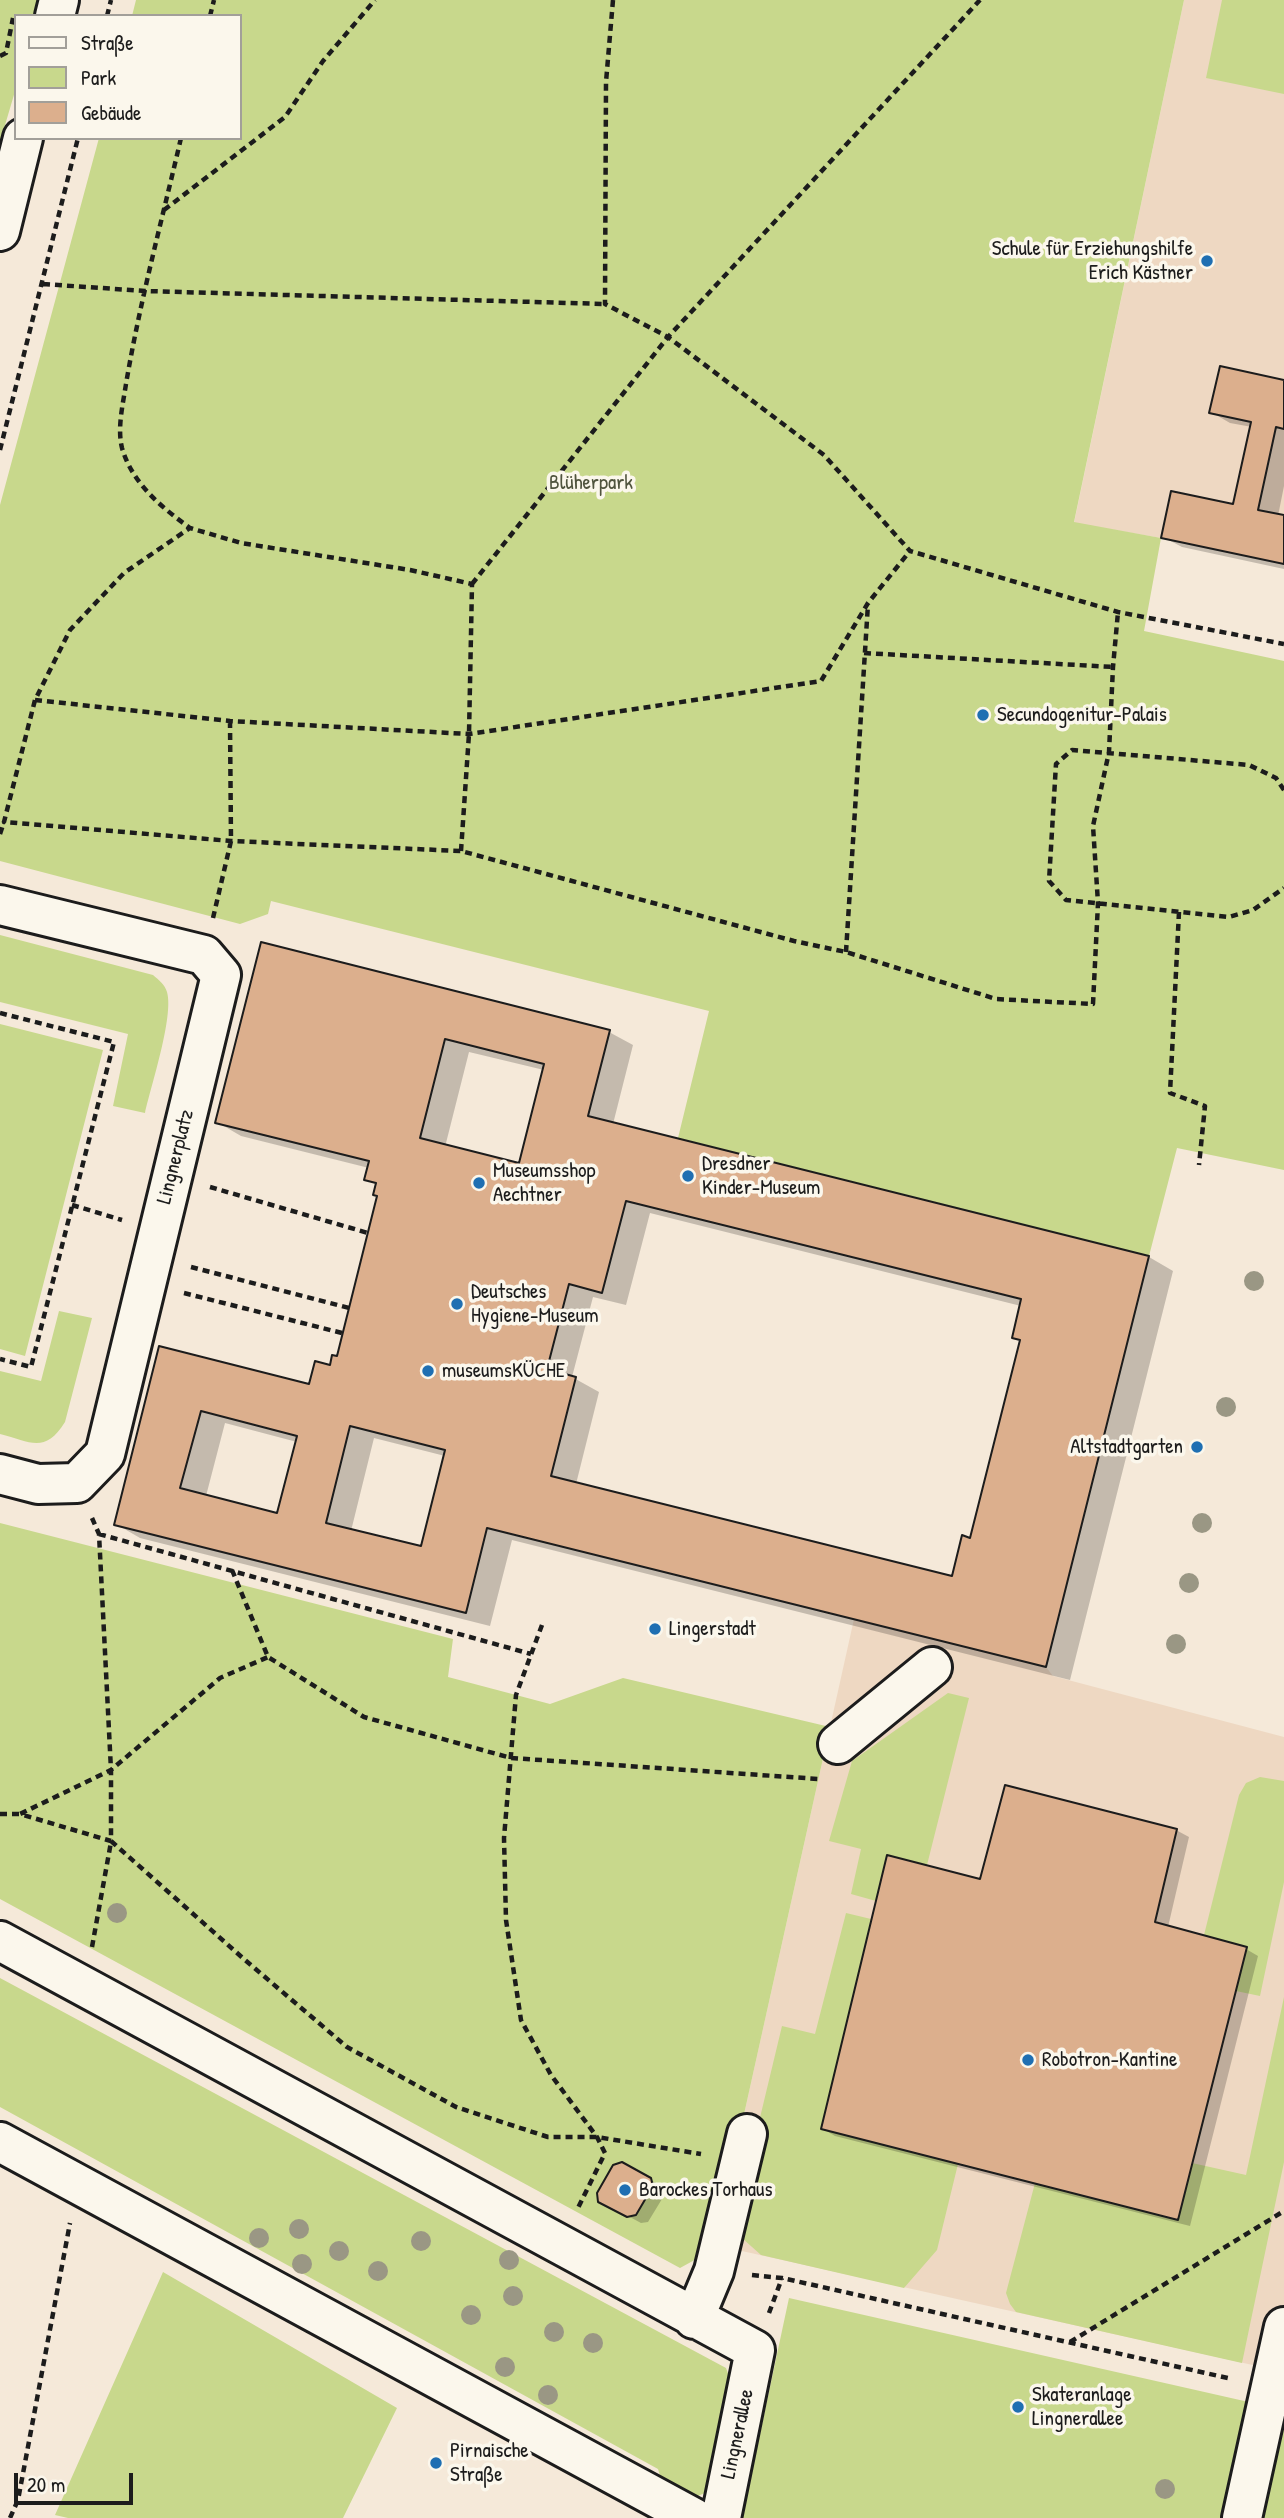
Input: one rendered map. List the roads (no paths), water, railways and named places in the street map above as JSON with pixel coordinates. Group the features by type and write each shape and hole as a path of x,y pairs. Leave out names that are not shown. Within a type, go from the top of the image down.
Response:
{"street":[{"path":"0,231 23,140"},
{"name":"Lingnerplatz","path":"0,905 204,955 221,975 104,1454 77,1483 38,1484 0,1474"},
{"path":"834,1762 932,1667"},
{"path":"0,1941 694,2319 714,2271 744,2149"},
{"path":"0,2143 694,2518"},
{"name":"Lingnerallee","path":"694,2319 755,2350 721,2518"},
{"path":"1242,2518 1284,2327"}],"place":[{"name":"Schule für Erziehungshilfe Erich Kästner","path":"1207,261"},
{"name":"Secundogenitur-Palais","path":"983,715"},
{"name":"Dresdner Kinder-Museum","path":"688,1176"},
{"name":"Museumsshop Aechtner","path":"479,1183"},
{"name":"Deutsches Hygiene-Museum","path":"457,1304"},
{"name":"museumsKÜCHE","path":"428,1371"},
{"name":"Altstadtgarten","path":"1197,1447"},
{"name":"Lingerstadt","path":"655,1629"},
{"name":"Robotron-Kantine","path":"1028,2060"},
{"name":"Barockes Torhaus","path":"625,2190"},
{"name":"Skateranlage Lingnerallee","path":"1018,2407"},
{"name":"Pirnaische Straße","path":"436,2463"}],"park label":[{"name":"Blüherpark","path":"591,483"}]}
